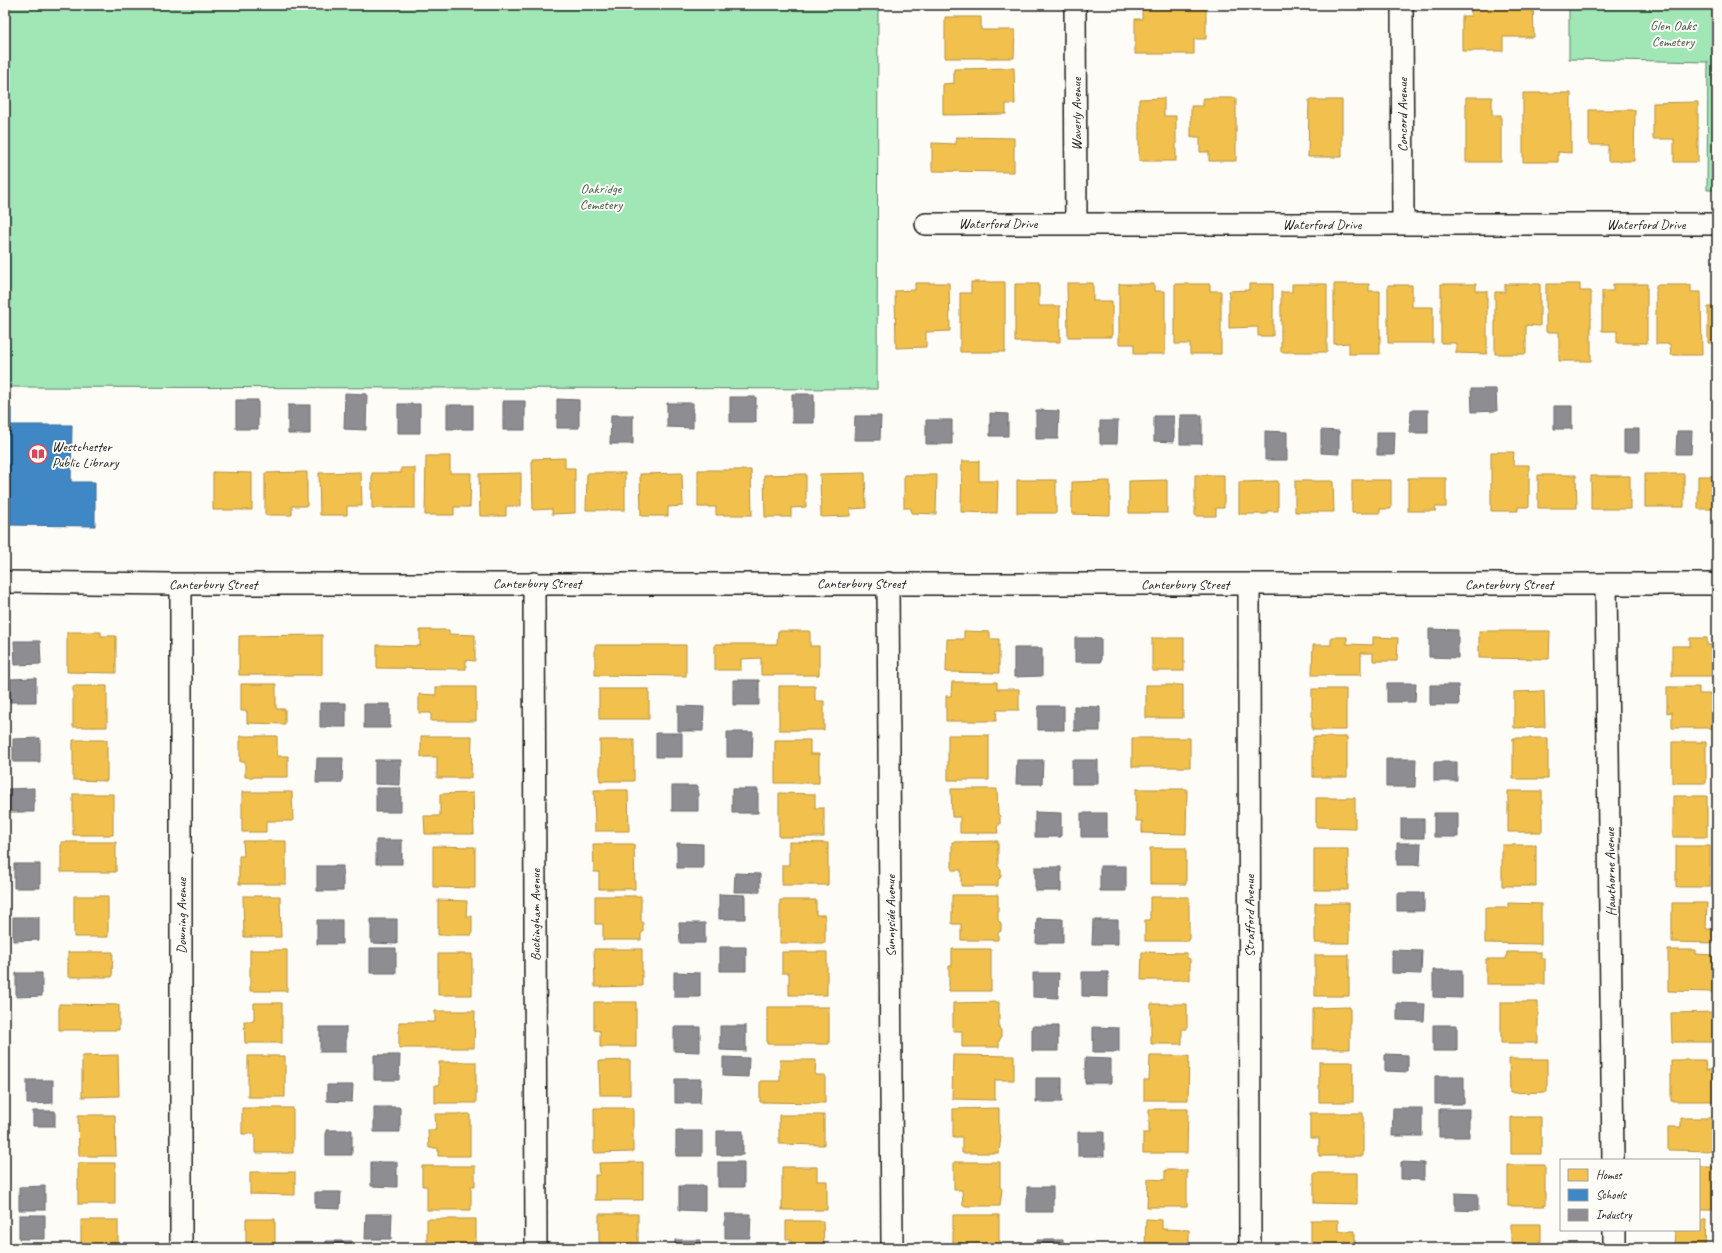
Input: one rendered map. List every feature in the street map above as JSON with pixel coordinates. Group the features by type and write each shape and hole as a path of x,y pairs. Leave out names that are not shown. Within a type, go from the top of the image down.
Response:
{"street":[{"name":"Waverly Avenue","path":"1075,5 1076,223"},
{"name":"Concord Avenue","path":"1402,5 1403,224"},
{"name":"Waterford Drive","path":"926,224 1717,224"},
{"name":"Canterbury Street","path":"5,582 181,584 1717,584"},
{"name":"Buckingham Avenue","path":"534,583 536,1248"},
{"name":"Downing Avenue","path":"181,584 181,1248"},
{"name":"Sunnyside Avenue","path":"888,584 892,1248"},
{"name":"Stratford Avenue","path":"1249,584 1250,1248"},
{"name":"Hawthorne Avenue","path":"1606,584 1613,1159"},
{"path":"1614,1231 1614,1248"}],"green space":[{"name":"Oakridge Cemetery","path":"5,5 878,5 877,389 5,387"},
{"name":"Glen Oaks Cemetery","path":"1569,5 1717,5 1717,190 1707,190 1708,62 1569,59"}],"building: Homes":[{"path":"943,5 1007,5 1007,7 943,8"},
{"path":"1470,5 1533,5 1534,37 1503,37 1503,51 1462,51 1462,16 1471,16"},
{"path":"1206,7 1206,39 1194,39 1194,54 1135,54 1135,19 1142,19 1142,8"},
{"path":"945,17 981,17 981,30 1015,30 1014,58 945,58"},
{"path":"1014,68 1015,104 1006,104 1006,114 943,115 943,84 954,83 954,69"},
{"path":"1523,93 1571,93 1571,153 1558,152 1558,162 1523,162"},
{"path":"1466,97 1492,97 1492,115 1501,115 1501,162 1466,162"},
{"path":"1164,98 1164,116 1176,116 1176,161 1139,161 1139,99"},
{"path":"1203,98 1236,98 1236,161 1209,161 1209,152 1200,152 1200,137 1191,137 1191,106 1203,106"},
{"path":"1309,100 1342,100 1342,157 1308,157"},
{"path":"1698,102 1698,162 1674,162 1674,139 1653,139 1653,103"},
{"path":"1589,110 1635,110 1634,161 1608,161 1608,145 1589,145"},
{"path":"956,137 1014,138 1014,172 932,171 932,143 956,144"},
{"path":"971,282 1005,282 1005,352 960,352 960,293 971,293"},
{"path":"915,283 949,283 950,331 926,332 926,347 896,348 895,291 915,290"},
{"path":"1067,283 1093,283 1093,301 1112,301 1112,337 1068,337"},
{"path":"1015,284 1039,284 1039,306 1060,306 1060,342 1015,342"},
{"path":"1119,284 1154,284 1154,291 1165,291 1165,354 1134,354 1134,344 1119,344"},
{"path":"1175,284 1210,284 1210,291 1221,291 1221,354 1190,354 1190,344 1175,344"},
{"path":"1249,284 1273,284 1273,336 1258,336 1258,327 1229,328 1229,291 1249,290"},
{"path":"1292,284 1327,284 1327,352 1281,352 1281,292 1292,292"},
{"path":"1334,284 1369,284 1369,291 1380,291 1380,354 1349,354 1349,343 1334,344"},
{"path":"1441,284 1476,284 1476,291 1487,291 1487,354 1456,353 1456,343 1441,343"},
{"path":"1505,284 1540,284 1540,326 1526,325 1526,354 1495,354 1495,292 1505,292"},
{"path":"1546,284 1580,284 1580,291 1591,291 1591,361 1559,361 1559,332 1546,332"},
{"path":"1613,284 1647,284 1647,343 1617,343 1617,331 1602,331 1602,291 1613,291"},
{"path":"1388,285 1412,285 1412,307 1433,307 1433,343 1388,343"},
{"path":"1656,285 1691,285 1691,292 1701,292 1702,355 1671,355 1670,344 1656,344"},
{"path":"1708,307 1717,307 1717,343 1708,343"},
{"path":"1491,452 1514,452 1513,465 1529,465 1529,507 1518,507 1518,511 1491,511"},
{"path":"426,456 450,456 450,473 471,473 470,507 454,507 454,515 425,515"},
{"path":"565,458 565,468 575,468 575,513 552,514 552,509 533,510 532,459"},
{"path":"962,461 979,461 979,481 998,481 997,513 961,512"},
{"path":"401,468 415,468 415,508 372,508 372,473 401,473"},
{"path":"698,470 751,470 752,515 716,515 716,507 698,507"},
{"path":"213,472 252,473 252,510 213,510"},
{"path":"307,472 307,506 292,506 292,515 265,515 265,473"},
{"path":"361,472 362,506 347,506 347,515 320,515 319,473"},
{"path":"521,473 521,506 506,506 506,516 480,516 479,474"},
{"path":"587,473 625,473 625,510 586,510"},
{"path":"682,473 683,506 668,507 668,516 641,516 640,474"},
{"path":"865,473 866,508 850,509 850,516 821,517 820,474"},
{"path":"806,474 806,507 791,508 791,517 765,517 764,475"},
{"path":"1645,474 1684,474 1684,507 1645,507"},
{"path":"904,475 937,475 936,514 911,513 911,508 904,508"},
{"path":"1195,475 1224,475 1224,508 1216,508 1216,516 1195,516"},
{"path":"1538,475 1576,475 1577,508 1538,508"},
{"path":"1591,476 1630,476 1630,509 1591,509"},
{"path":"1698,476 1717,476 1717,509 1698,509"},
{"path":"1408,478 1446,478 1446,507 1435,507 1436,511 1408,511"},
{"path":"1017,480 1056,480 1056,513 1017,513"},
{"path":"1167,480 1167,513 1129,513 1129,481"},
{"path":"1352,480 1391,480 1391,509 1380,509 1380,513 1352,513"},
{"path":"1110,481 1110,515 1072,514 1072,482"},
{"path":"1278,481 1278,511 1267,511 1267,514 1239,514 1239,482"},
{"path":"1295,481 1333,481 1334,512 1295,512"},
{"path":"420,630 449,630 449,634 475,635 475,661 466,660 466,669 377,668 377,645 420,646"},
{"path":"778,631 810,631 810,646 819,646 819,675 761,675 761,658 741,659 741,670 715,670 715,644 777,644"},
{"path":"964,631 990,632 990,639 999,639 999,673 946,672 947,639 964,639"},
{"path":"1479,631 1550,631 1549,659 1479,658"},
{"path":"67,632 101,632 101,636 116,636 116,673 67,672"},
{"path":"322,635 322,675 239,675 239,636"},
{"path":"1331,637 1347,637 1347,644 1373,645 1373,637 1398,638 1397,661 1373,661 1373,653 1361,653 1361,675 1312,675 1313,645 1331,645"},
{"path":"1152,638 1184,638 1184,671 1152,671"},
{"path":"1690,638 1707,638 1707,645 1717,645 1717,676 1672,676 1672,646 1690,646"},
{"path":"595,645 686,645 686,676 595,675"},
{"path":"952,682 997,682 997,689 1019,689 1019,710 997,710 996,721 946,721 946,696 951,696"},
{"path":"241,684 276,684 276,709 285,709 285,724 247,723 247,711 241,711"},
{"path":"1146,685 1183,685 1183,718 1146,718"},
{"path":"73,686 107,686 107,727 73,727"},
{"path":"779,686 815,686 815,701 824,701 824,730 779,730"},
{"path":"436,687 476,687 476,721 431,721 431,713 419,713 419,694 436,695"},
{"path":"1667,687 1699,687 1699,694 1717,694 1717,728 1672,728 1672,712 1667,713"},
{"path":"599,689 649,689 649,719 599,719"},
{"path":"1312,689 1346,689 1346,730 1312,730"},
{"path":"1544,691 1545,727 1514,728 1514,692"},
{"path":"948,735 989,735 989,780 948,780"},
{"path":"240,736 277,736 277,756 288,756 288,777 245,777 245,762 240,762"},
{"path":"421,736 472,736 471,778 437,778 437,757 421,757"},
{"path":"1313,737 1347,737 1347,777 1313,777"},
{"path":"1132,738 1190,738 1190,767 1132,767"},
{"path":"1513,738 1548,738 1548,779 1513,779"},
{"path":"73,740 107,740 107,781 73,780"},
{"path":"600,740 634,740 634,781 600,781"},
{"path":"775,740 810,740 810,754 819,754 819,783 775,783"},
{"path":"1672,742 1706,742 1706,783 1672,783"},
{"path":"951,789 997,789 998,814 1000,816 1000,824 997,827 998,833 960,833 960,817 952,817"},
{"path":"1136,789 1187,789 1186,834 1142,833 1142,821 1136,821"},
{"path":"594,790 628,790 629,831 595,831"},
{"path":"1508,791 1542,791 1542,832 1508,832"},
{"path":"242,792 292,792 293,821 266,821 266,832 242,832"},
{"path":"473,793 474,834 425,834 424,816 440,816 440,794"},
{"path":"779,793 815,794 815,808 824,808 824,837 779,837"},
{"path":"73,794 113,794 113,835 73,835"},
{"path":"1673,796 1707,796 1707,837 1673,837"},
{"path":"1316,798 1355,798 1355,828 1316,827"},
{"path":"243,841 286,841 286,884 239,884 239,856 244,856"},
{"path":"998,841 998,867 1001,869 1001,877 998,880 998,886 961,886 961,870 952,870 952,842"},
{"path":"61,842 116,842 116,872 61,872"},
{"path":"789,842 828,843 828,885 782,885 782,865 789,865"},
{"path":"593,844 634,844 635,889 599,889 599,872 594,872"},
{"path":"1502,845 1536,845 1536,886 1502,886"},
{"path":"433,846 475,847 475,888 433,887"},
{"path":"1676,846 1710,846 1710,887 1676,887"},
{"path":"1150,848 1186,848 1186,884 1150,884"},
{"path":"1314,849 1348,849 1348,890 1314,890"},
{"path":"952,895 998,895 998,920 1001,923 1001,931 998,933 998,940 961,940 961,924 952,924"},
{"path":"74,896 108,896 108,937 74,937"},
{"path":"243,896 280,896 281,937 244,937"},
{"path":"595,896 641,896 641,921 643,923 643,932 641,934 641,940 603,940 603,924 595,924"},
{"path":"1150,897 1189,897 1189,941 1145,941 1145,920 1150,920"},
{"path":"438,900 467,901 466,916 472,916 472,935 438,935"},
{"path":"780,900 816,900 816,915 825,915 825,943 780,943"},
{"path":"1315,903 1349,903 1349,943 1315,943"},
{"path":"1508,903 1541,904 1541,944 1485,943 1485,908 1508,908"},
{"path":"1672,903 1707,903 1706,929 1717,929 1717,943 1672,942"},
{"path":"594,949 642,949 642,986 595,987"},
{"path":"952,949 991,949 991,991 949,991 949,966 952,966"},
{"path":"250,950 287,950 287,991 250,991"},
{"path":"1668,950 1695,950 1695,954 1713,955 1713,992 1668,991"},
{"path":"68,952 113,952 112,977 68,977"},
{"path":"782,952 827,952 827,995 789,995 789,973 782,973"},
{"path":"1142,952 1187,953 1187,958 1190,959 1190,980 1141,980"},
{"path":"1507,952 1541,952 1541,958 1545,958 1545,984 1486,984 1486,959 1506,959"},
{"path":"438,954 472,954 472,995 438,995"},
{"path":"1315,955 1349,955 1349,996 1315,996"},
{"path":"594,1002 636,1002 636,1047 600,1047 600,1031 594,1030"},
{"path":"999,1002 999,1028 1001,1030 1001,1038 999,1041 999,1047 962,1047 962,1031 953,1031 953,1003"},
{"path":"1501,1002 1538,1002 1538,1043 1501,1043"},
{"path":"254,1003 282,1003 282,1043 245,1043 244,1021 254,1021"},
{"path":"59,1004 119,1005 119,1030 59,1030"},
{"path":"1151,1004 1187,1004 1187,1029 1182,1029 1182,1044 1151,1044"},
{"path":"767,1007 829,1007 829,1044 767,1044"},
{"path":"1350,1007 1350,1049 1313,1049 1313,1008"},
{"path":"435,1011 475,1011 474,1048 399,1048 399,1022 435,1022"},
{"path":"1717,1012 1717,1042 1672,1042 1671,1013"},
{"path":"118,1055 119,1096 82,1097 82,1056"},
{"path":"953,1055 1014,1056 1014,1080 995,1080 995,1100 952,1099"},
{"path":"248,1056 285,1056 285,1097 248,1097"},
{"path":"1150,1056 1189,1056 1188,1100 1144,1100 1144,1080 1149,1080"},
{"path":"1509,1059 1547,1059 1547,1092 1510,1093"},
{"path":"630,1060 630,1095 600,1095 599,1061"},
{"path":"780,1060 816,1060 815,1075 825,1075 825,1103 760,1102 760,1081 780,1081"},
{"path":"1671,1060 1705,1060 1706,1070 1715,1070 1715,1101 1671,1101"},
{"path":"439,1062 476,1062 476,1103 435,1103 435,1085 439,1085"},
{"path":"1319,1062 1353,1062 1353,1102 1319,1102"},
{"path":"242,1108 293,1108 293,1153 255,1153 255,1134 242,1134"},
{"path":"594,1108 633,1108 633,1152 594,1153"},
{"path":"999,1108 999,1134 1001,1136 999,1153 962,1153 962,1137 953,1137 953,1109"},
{"path":"1149,1109 1188,1109 1187,1153 1143,1153 1143,1133 1149,1133"},
{"path":"1310,1113 1363,1113 1363,1156 1319,1156 1319,1138 1310,1138"},
{"path":"435,1114 470,1114 470,1156 438,1156 438,1148 429,1148 428,1130 436,1130"},
{"path":"78,1115 115,1115 116,1156 79,1156"},
{"path":"779,1115 824,1115 824,1145 779,1144"},
{"path":"1511,1117 1541,1117 1541,1154 1511,1154"},
{"path":"1681,1118 1717,1118 1717,1151 1668,1150 1668,1127 1681,1127"},
{"path":"643,1162 643,1200 595,1200 595,1175 600,1175 599,1163"},
{"path":"954,1162 1000,1162 1000,1187 1002,1189 1000,1206 963,1206 962,1190 954,1190"},
{"path":"78,1163 115,1163 115,1204 78,1204"},
{"path":"1508,1165 1545,1165 1545,1206 1508,1206"},
{"path":"422,1166 475,1166 475,1186 471,1186 471,1210 427,1210 427,1186 422,1186"},
{"path":"782,1167 817,1167 817,1181 827,1181 827,1210 782,1210"},
{"path":"1700,1167 1717,1167 1717,1210 1700,1210"},
{"path":"1165,1170 1187,1170 1187,1207 1147,1207 1148,1179 1165,1180"},
{"path":"250,1172 295,1172 295,1195 250,1194"},
{"path":"1314,1173 1357,1173 1357,1204 1314,1203"},
{"path":"599,1214 638,1214 638,1248 599,1248"},
{"path":"953,1215 999,1215 999,1240 1001,1242 1001,1248 962,1248 962,1243 953,1243"},
{"path":"246,1219 275,1219 275,1248 246,1248"},
{"path":"427,1219 476,1219 476,1248 432,1248 432,1245 427,1245"},
{"path":"1146,1219 1162,1220 1162,1229 1189,1230 1189,1248 1145,1248"},
{"path":"81,1220 118,1220 118,1248 81,1248"},
{"path":"1311,1220 1338,1220 1338,1231 1355,1231 1355,1248 1311,1248"},
{"path":"1700,1220 1706,1220 1705,1248 1674,1248 1675,1231 1700,1231"},
{"path":"786,1221 823,1221 824,1248 791,1248 791,1239 786,1239"},
{"path":"1511,1224 1541,1224 1541,1248 1511,1248"}],"building: Schools":[{"name":"Westchester Public Library","path":"5,408 11,408 11,425 72,425 71,482 95,482 95,526 6,525"}],"building: Industry":[{"path":"1471,389 1496,389 1497,411 1472,412"},
{"path":"345,393 367,394 366,430 344,429"},
{"path":"792,394 814,394 814,423 792,423"},
{"path":"730,397 756,397 756,422 730,422"},
{"path":"557,399 579,400 579,428 557,428"},
{"path":"236,400 258,400 258,429 236,429"},
{"path":"503,401 525,401 525,430 503,430"},
{"path":"667,403 693,403 693,428 667,427"},
{"path":"398,404 420,404 420,433 398,433"},
{"path":"288,405 310,405 310,434 288,434"},
{"path":"447,405 473,405 473,429 447,429"},
{"path":"1554,406 1572,406 1572,429 1554,429"},
{"path":"1036,410 1059,411 1058,439 1036,439"},
{"path":"1411,410 1428,410 1428,433 1410,433"},
{"path":"990,413 1008,414 1008,436 990,436"},
{"path":"611,415 633,415 633,444 610,444"},
{"path":"1180,415 1202,415 1202,444 1180,444"},
{"path":"855,416 881,416 880,440 854,440"},
{"path":"1154,416 1174,416 1174,442 1154,441"},
{"path":"926,420 952,420 952,444 926,444"},
{"path":"1100,421 1118,421 1117,444 1100,444"},
{"path":"1624,429 1639,429 1639,452 1624,452"},
{"path":"1321,430 1339,431 1339,454 1321,453"},
{"path":"1265,431 1287,432 1287,460 1265,460"},
{"path":"1677,431 1692,431 1691,454 1676,454"},
{"path":"1377,432 1395,432 1394,455 1377,455"},
{"path":"1429,629 1458,630 1458,658 1429,657"},
{"path":"1075,638 1101,638 1101,662 1075,662"},
{"path":"14,641 40,641 41,664 15,665"},
{"path":"1014,648 1042,648 1042,676 1014,677"},
{"path":"36,678 36,702 10,702 10,679"},
{"path":"733,680 759,680 759,705 733,705"},
{"path":"1387,683 1416,683 1415,702 1387,702"},
{"path":"1430,685 1458,685 1459,705 1430,705"},
{"path":"320,703 346,703 346,727 320,727"},
{"path":"364,704 390,704 390,728 364,728"},
{"path":"678,706 704,707 703,731 678,731"},
{"path":"1038,706 1064,706 1064,730 1038,730"},
{"path":"1074,706 1100,707 1100,731 1074,731"},
{"path":"727,732 753,732 752,757 727,757"},
{"path":"656,733 682,733 682,757 656,757"},
{"path":"40,738 40,762 13,762 13,739"},
{"path":"317,758 343,758 342,783 316,783"},
{"path":"1386,759 1416,759 1415,787 1386,787"},
{"path":"375,760 401,760 400,785 375,784"},
{"path":"1017,760 1043,760 1042,784 1016,784"},
{"path":"1072,760 1098,760 1098,784 1072,784"},
{"path":"1434,762 1457,762 1457,781 1434,781"},
{"path":"672,786 698,786 698,811 672,811"},
{"path":"34,788 34,812 8,812 8,789"},
{"path":"376,788 401,788 401,812 376,812"},
{"path":"732,789 758,789 758,813 732,813"},
{"path":"1035,812 1061,813 1061,837 1035,837"},
{"path":"1081,813 1107,813 1107,837 1081,837"},
{"path":"1434,813 1458,813 1458,837 1434,837"},
{"path":"1401,819 1424,819 1424,838 1401,838"},
{"path":"376,840 402,840 402,864 376,864"},
{"path":"677,843 703,844 703,868 677,868"},
{"path":"1397,843 1421,843 1420,865 1397,865"},
{"path":"14,864 40,864 40,888 14,888"},
{"path":"317,866 343,866 343,891 317,891"},
{"path":"1100,866 1126,866 1126,891 1100,891"},
{"path":"1035,867 1061,867 1061,891 1035,891"},
{"path":"735,873 760,874 760,892 734,892"},
{"path":"1397,893 1424,893 1424,911 1397,911"},
{"path":"719,894 745,895 745,919 719,919"},
{"path":"13,917 39,917 39,940 13,941"},
{"path":"1037,918 1063,919 1063,943 1036,943"},
{"path":"371,919 397,919 397,944 371,943"},
{"path":"317,920 342,920 342,944 317,944"},
{"path":"1093,920 1118,920 1118,944 1092,944"},
{"path":"679,923 705,923 705,943 680,943"},
{"path":"720,947 746,947 746,971 720,971"},
{"path":"370,948 396,948 396,973 370,973"},
{"path":"1392,950 1422,951 1421,974 1392,973"},
{"path":"1433,970 1462,970 1462,998 1433,997"},
{"path":"674,972 700,973 700,997 674,997"},
{"path":"1082,972 1108,972 1108,997 1082,996"},
{"path":"16,973 42,973 42,996 16,997"},
{"path":"1033,973 1059,973 1058,998 1033,997"},
{"path":"1397,1003 1425,1004 1424,1021 1397,1020"},
{"path":"1433,1025 1457,1025 1457,1051 1433,1051"},
{"path":"720,1026 746,1026 746,1051 720,1050"},
{"path":"1032,1026 1058,1026 1058,1051 1032,1051"},
{"path":"320,1027 346,1027 346,1052 320,1052"},
{"path":"674,1027 700,1027 700,1052 674,1051"},
{"path":"1093,1027 1119,1028 1119,1052 1093,1052"},
{"path":"1385,1054 1408,1055 1408,1072 1385,1071"},
{"path":"374,1055 400,1055 399,1080 374,1080"},
{"path":"723,1057 749,1058 748,1077 723,1076"},
{"path":"1085,1058 1111,1059 1111,1083 1085,1083"},
{"path":"1435,1076 1464,1076 1464,1104 1435,1104"},
{"path":"1036,1078 1062,1078 1062,1102 1036,1102"},
{"path":"675,1079 701,1079 700,1103 675,1103"},
{"path":"27,1080 53,1080 53,1103 27,1104"},
{"path":"327,1085 353,1085 352,1102 327,1101"},
{"path":"374,1107 400,1107 400,1132 374,1132"},
{"path":"1393,1108 1422,1108 1422,1136 1392,1136"},
{"path":"1439,1109 1469,1109 1469,1137 1439,1137"},
{"path":"33,1111 55,1111 55,1126 33,1126"},
{"path":"326,1130 352,1130 352,1155 326,1155"},
{"path":"676,1131 702,1131 702,1156 676,1156"},
{"path":"717,1131 743,1131 743,1155 717,1155"},
{"path":"1078,1132 1104,1132 1104,1156 1078,1156"},
{"path":"371,1162 397,1162 397,1187 371,1186"},
{"path":"718,1162 744,1162 744,1187 718,1187"},
{"path":"1401,1162 1424,1163 1424,1180 1401,1179"},
{"path":"45,1186 45,1210 19,1210 19,1187"},
{"path":"679,1186 705,1186 705,1211 679,1210"},
{"path":"1027,1187 1053,1187 1053,1212 1027,1212"},
{"path":"315,1192 341,1192 340,1209 315,1208"},
{"path":"1455,1193 1478,1194 1478,1211 1455,1210"},
{"path":"366,1214 392,1214 391,1239 365,1239"},
{"path":"725,1214 751,1214 750,1238 725,1238"},
{"path":"19,1215 45,1215 45,1239 19,1239"},
{"path":"675,1240 701,1240 701,1248 675,1248"},
{"path":"1037,1240 1063,1240 1063,1248 1037,1248"},
{"path":"326,1241 352,1241 352,1248 326,1248"}],"place":[{"name":"Westchester Public Library","path":"38,454"}]}
